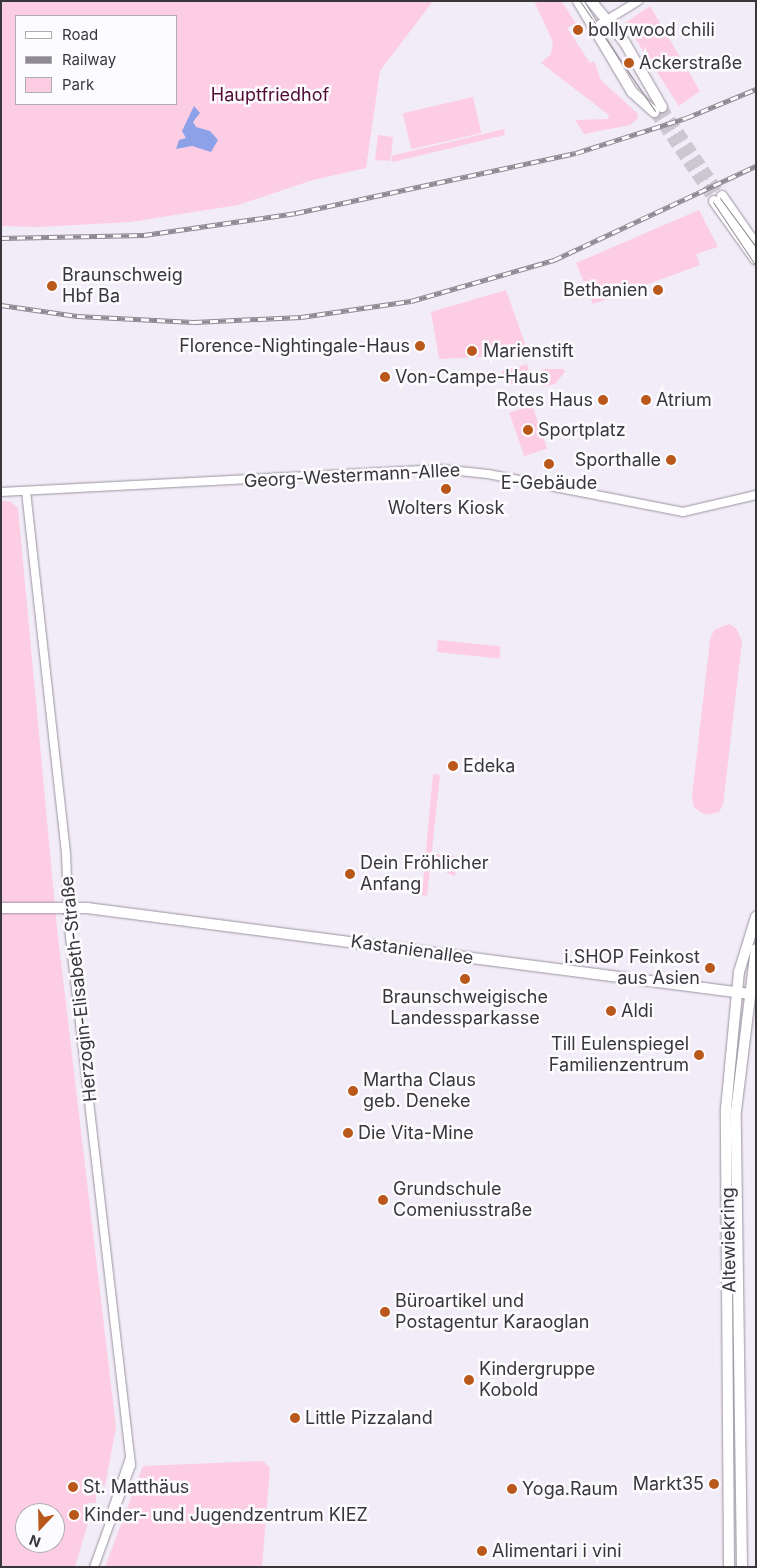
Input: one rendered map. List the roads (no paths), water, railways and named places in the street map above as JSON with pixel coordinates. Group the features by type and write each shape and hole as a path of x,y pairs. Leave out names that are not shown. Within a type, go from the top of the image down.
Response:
{"main road":[{"path":"578,1 632,92 658,110 650,79 592,1"},
{"path":"756,245 718,199 756,260"},
{"path":"1,901 53,901 68,907"},
{"path":"1,908 68,907"},
{"name":"Kastanienallee","path":"68,907 753,994"},
{"name":"Altewiekring","path":"729,1567 726,1109 736,993 743,951 756,917"},
{"name":"Altewiekring","path":"742,1567 736,1111 753,994 756,949"}],"street":[{"path":"594,28 638,1"},
{"name":"Georg-Westermann-Allee","path":"1,492 441,469 479,472 683,512 756,495"},
{"name":"Herzogin-Elisabeth-Straße","path":"26,491 68,907 130,1458 94,1567"}],"water":[{"path":"194,106 200,113 193,122 196,127 210,131 218,140 211,152 192,146 176,149 179,140 186,138 182,131"}],"tunnel":[{"path":"662,107 722,196"},
{"path":"654,112 714,201"}],"tram line":[{"path":"580,1 655,111"},
{"path":"720,198 756,247"},
{"path":"713,202 756,266"}],"railway":[{"path":"1,238 144,235 296,213 576,153 686,118 756,89"},
{"path":"1,305 77,316 194,322 301,317 411,301 554,260 756,166"}],"place":[{"name":"bollywood chili","path":"578,30"},
{"name":"Ackerstraße","path":"629,63"},
{"name":"Braunschweig Hbf Ba","path":"52,286"},
{"name":"Bethanien","path":"658,290"},
{"name":"Florence-Nightingale-Haus","path":"420,346"},
{"name":"Marienstift","path":"472,351"},
{"name":"Von-Campe-Haus","path":"385,377"},
{"name":"Rotes Haus","path":"603,400"},
{"name":"Atrium","path":"646,400"},
{"name":"Sportplatz","path":"528,430"},
{"name":"Sporthalle","path":"671,460"},
{"name":"E-Gebäude","path":"549,464"},
{"name":"Wolters Kiosk","path":"446,489"},
{"name":"Edeka","path":"453,766"},
{"name":"Dein Fröhlicher Anfang","path":"350,874"},
{"name":"i.SHOP Feinkost aus Asien","path":"710,968"},
{"name":"Braunschweigische Landessparkasse","path":"465,979"},
{"name":"Aldi","path":"611,1011"},
{"name":"Till Eulenspiegel Familienzentrum","path":"699,1055"},
{"name":"Martha Claus geb. Deneke","path":"353,1091"},
{"name":"Die Vita-Mine","path":"348,1133"},
{"name":"Grundschule Comeniusstraße","path":"383,1200"},
{"name":"Büroartikel und Postagentur Karaoglan","path":"385,1312"},
{"name":"Kindergruppe Kobold","path":"469,1380"},
{"name":"Little Pizzaland","path":"295,1418"},
{"name":"Markt35","path":"714,1484"},
{"name":"St. Matthäus","path":"73,1487"},
{"name":"Yoga.Raum","path":"512,1489"},
{"name":"Kinder- und Jugendzentrum KIEZ","path":"74,1515"},
{"name":"Alimentari i vini","path":"482,1551"}],"park label":[{"name":"Hauptfriedhof","path":"270,95"}]}
